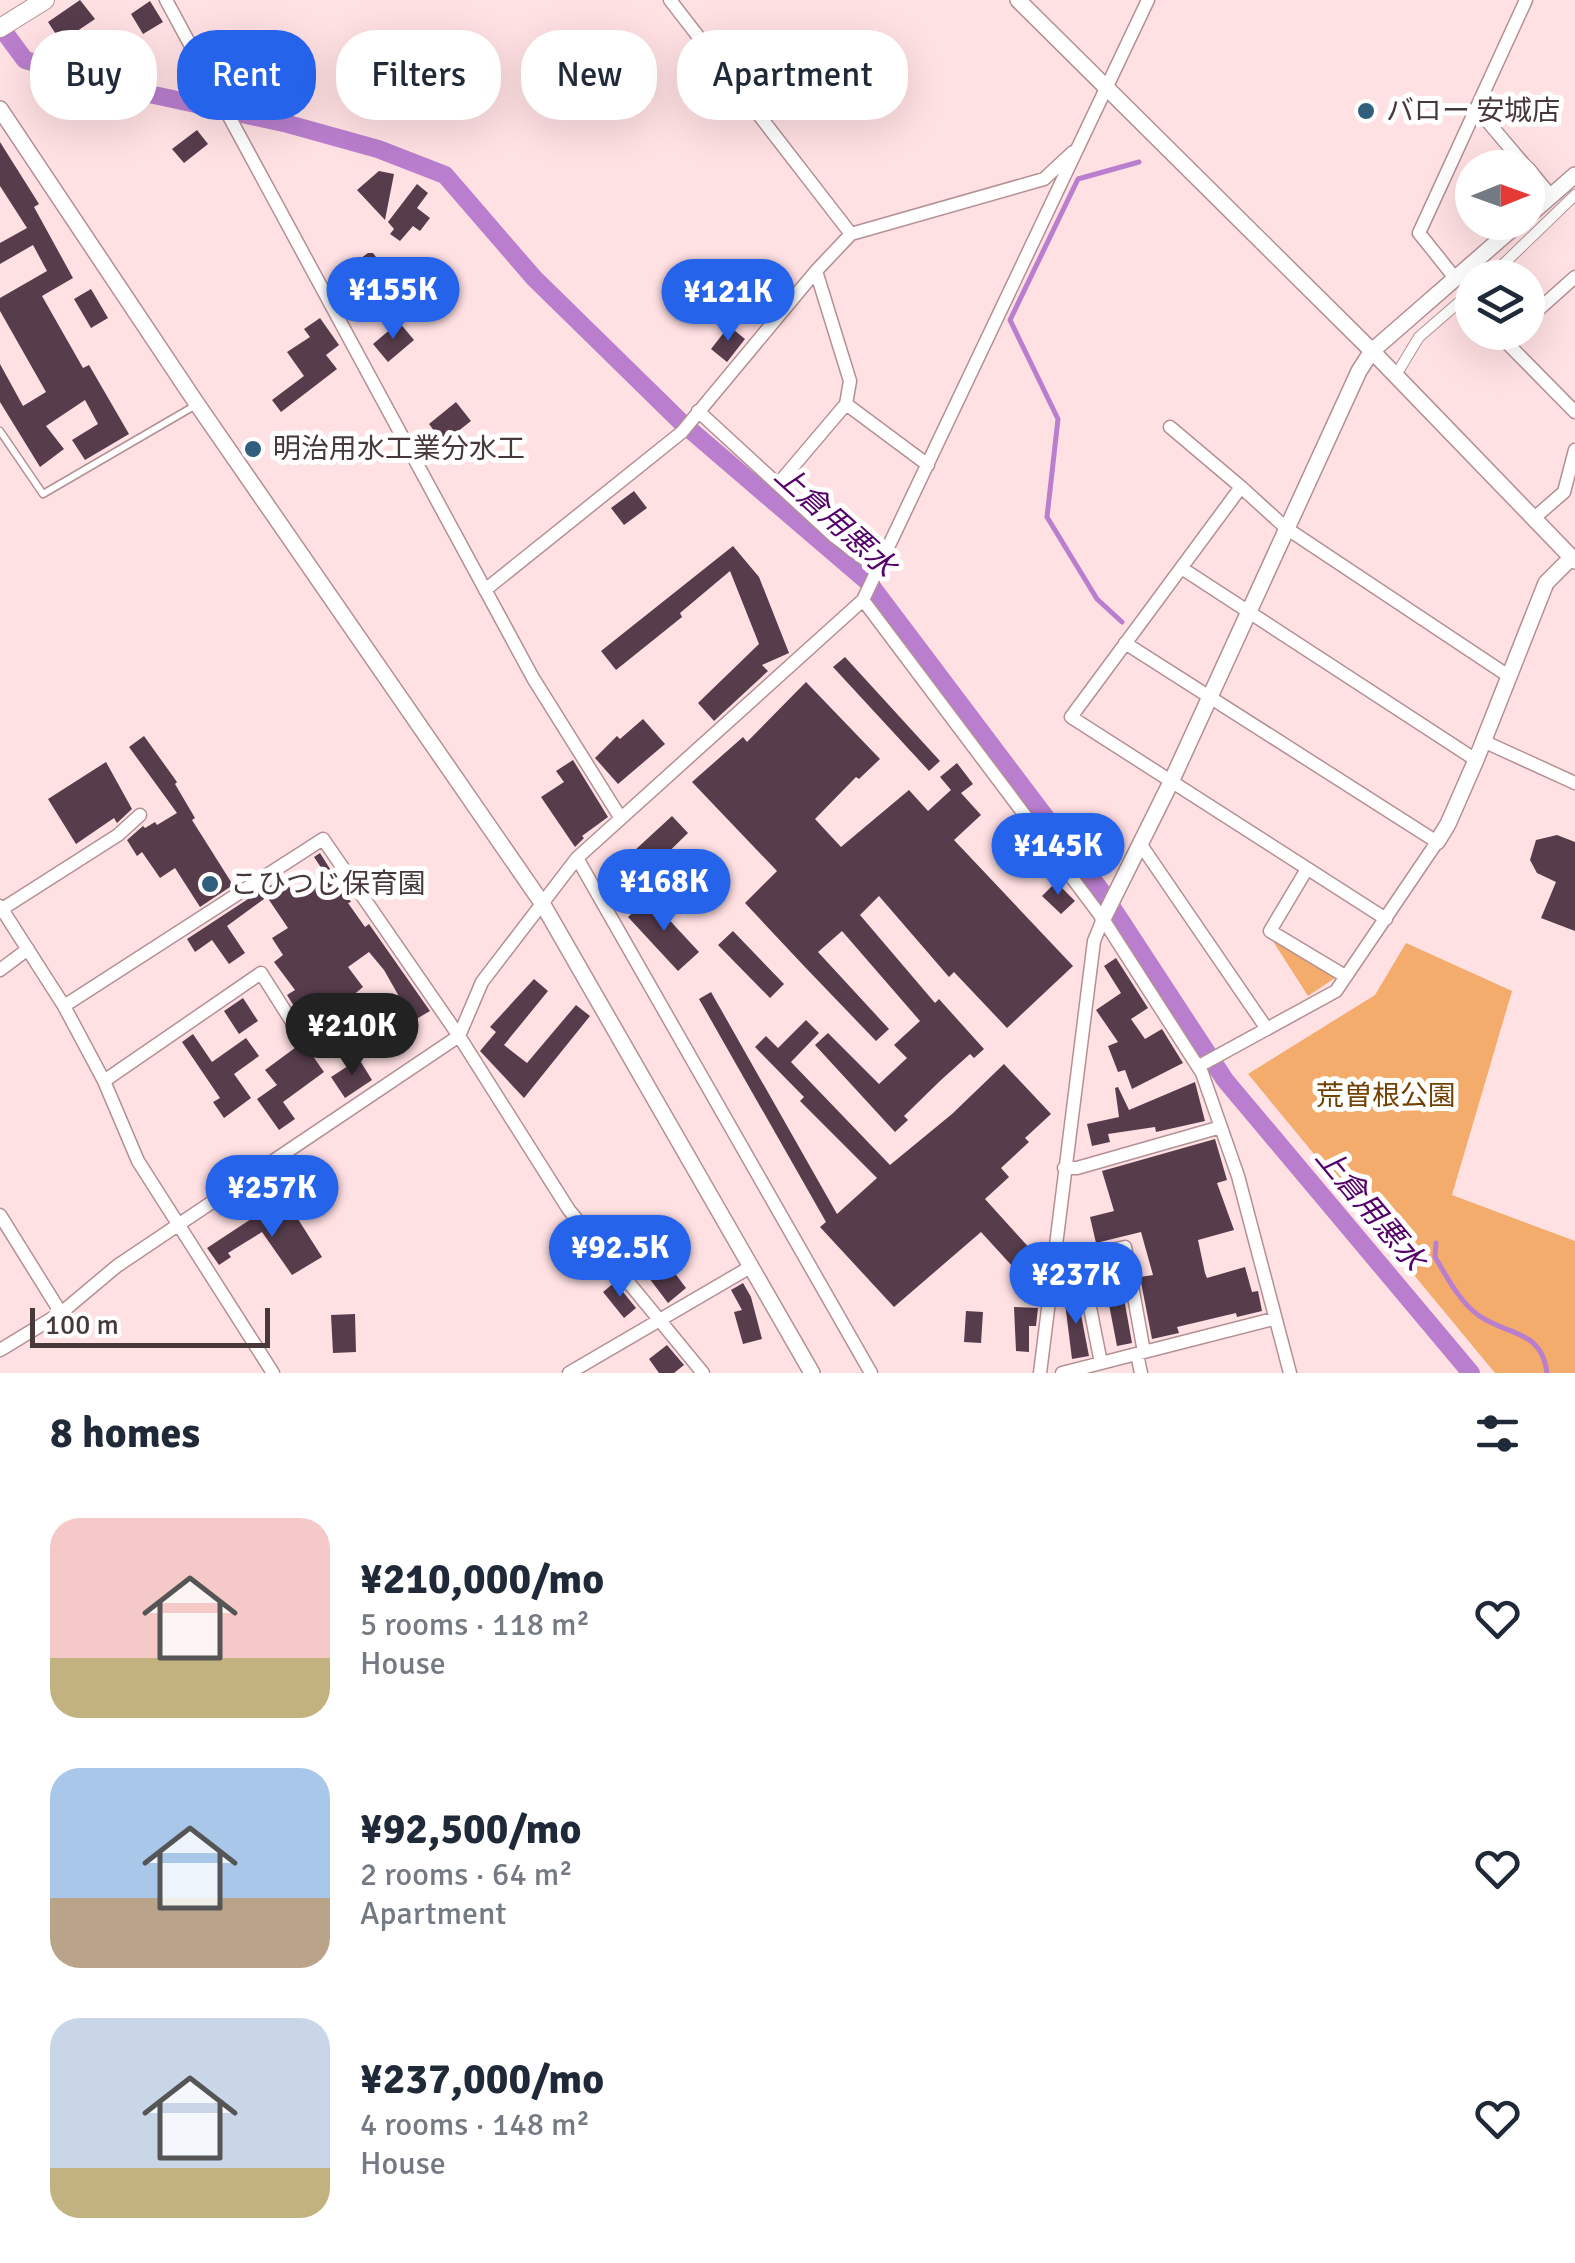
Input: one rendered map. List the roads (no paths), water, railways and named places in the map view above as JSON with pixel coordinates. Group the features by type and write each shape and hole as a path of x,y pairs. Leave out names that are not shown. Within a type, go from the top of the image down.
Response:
{"main road":[{"path":"0,28 45,0"}],"street":[{"path":"166,0 533,678 620,817"},
{"path":"670,0 851,234"},
{"path":"1018,0 1372,350 1573,559 1546,583 1448,824 1336,991 1198,1066"},
{"path":"0,1350 61,1313 117,1266 458,1036 482,982 577,858 863,600 1148,0"},
{"path":"1455,277 1419,233 1526,0"},
{"path":"0,109 197,404 542,903 812,1373"},
{"path":"1477,109 1512,150"},
{"path":"486,590 682,432 851,234 1044,179 1076,148"},
{"path":"1545,201 1575,175"},
{"path":"1545,189 1551,196"},
{"path":"1507,260 1575,195"},
{"path":"1477,260 1499,240"},
{"path":"780,483 846,404 850,380 816,271"},
{"path":"1545,304 1575,277"},
{"path":"1040,1373 1094,941 1250,613 1359,370 1372,350 1455,279"},
{"path":"1396,375 1418,337 1455,305"},
{"path":"1514,350 1575,412"},
{"path":"846,404 928,466"},
{"path":"696,415 780,483 877,575"},
{"path":"1170,427 1286,528 1508,675"},
{"path":"1533,518 1564,492 1575,450"},
{"path":"1241,487 1071,718 1386,919"},
{"path":"1183,569 1476,760"},
{"path":"863,600 1103,919 1198,1066 1238,1176 1290,1373"},
{"path":"1126,643 1436,842"},
{"path":"1483,740 1575,783"},
{"path":"140,815 118,835 1,908 64,1006 104,1081 138,1161 274,1373"},
{"path":"64,1006 322,839 458,1036 569,1210 703,1373"},
{"path":"1142,845 1266,1029"},
{"path":"577,858 870,1373"},
{"path":"1307,869 1270,931 1346,976"},
{"path":"0,970 28,950"},
{"path":"104,1081 261,973 299,1033"},
{"path":"1064,1168 1077,1168 1221,1127"},
{"path":"0,1215 61,1313"},
{"path":"1053,1263 1125,1247 1141,1373"},
{"path":"1080,1257 1102,1363"},
{"path":"569,1373 752,1266"},
{"path":"1062,1373 1274,1319"}],"lane":[{"path":"0,432 42,494 197,404"}],"waterway":[{"name":"上倉用悪水","path":"0,26 25,60 154,95 288,124 378,149 445,175 534,278 681,422 869,583 1102,892 1225,1080 1471,1373"},
{"path":"1122,622 1097,599 1047,517 1058,419 1010,320 1078,179 1139,162"},
{"path":"1436,1243 1435,1257 1465,1303 1489,1322 1531,1341 1544,1359 1547,1373"}],"place":[{"name":"バロー 安城店","path":"1366,111"},
{"name":"明治用水工業分水工","path":"253,449"},
{"name":"こひつじ保育園","path":"210,884"}],"park label":[{"name":"荒曽根公園","path":"1386,1096"}]}
